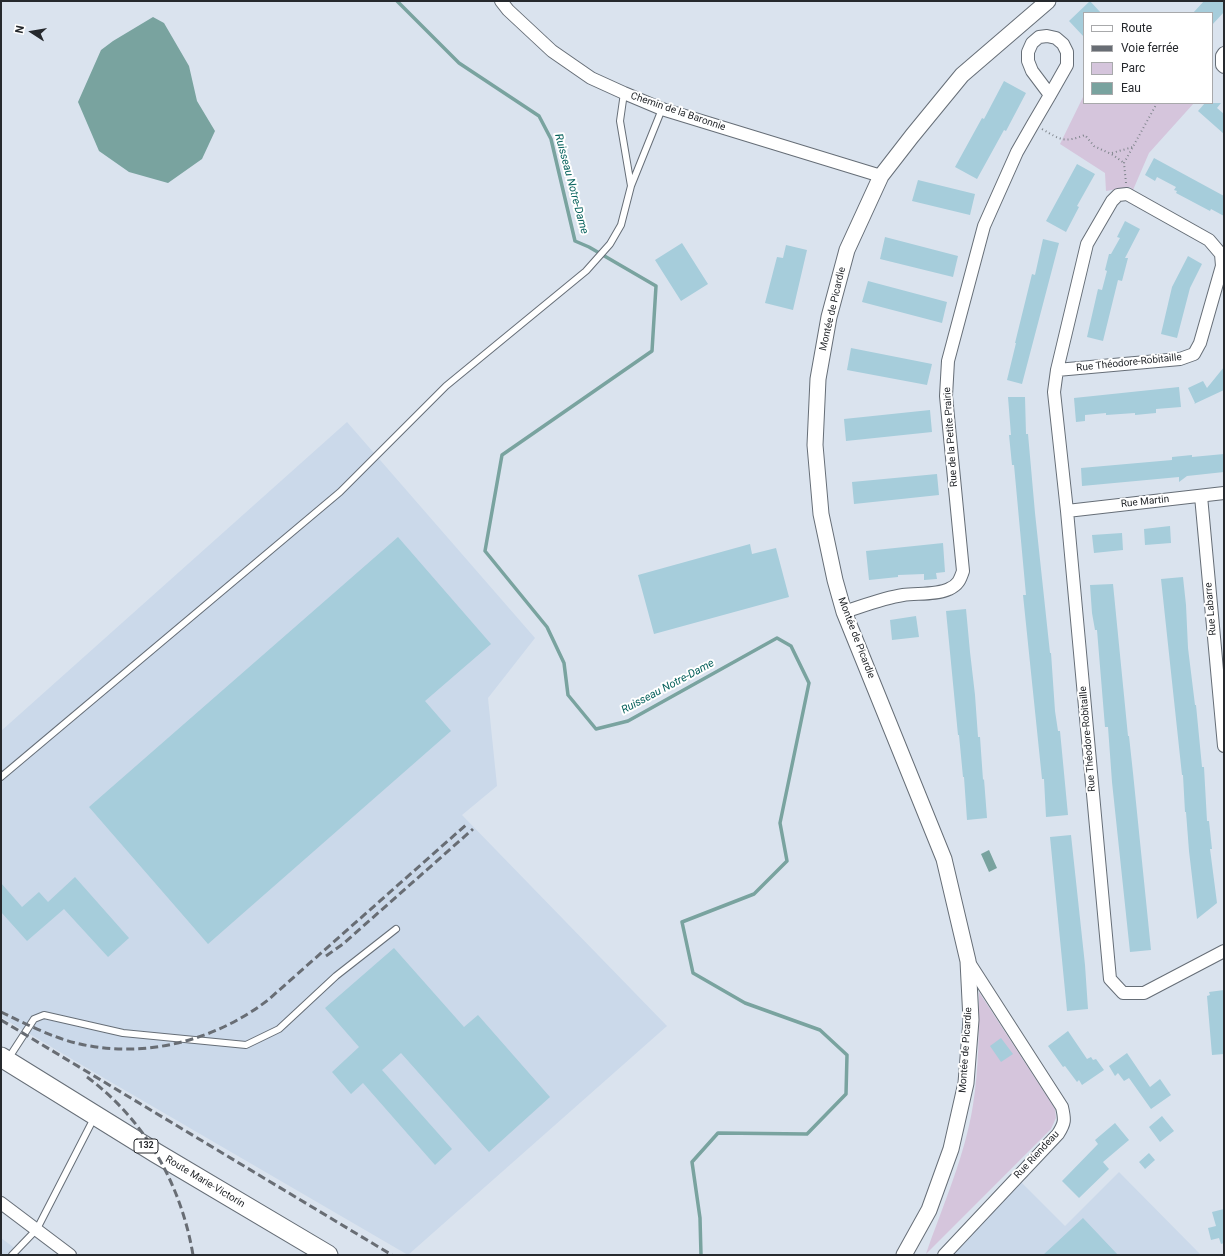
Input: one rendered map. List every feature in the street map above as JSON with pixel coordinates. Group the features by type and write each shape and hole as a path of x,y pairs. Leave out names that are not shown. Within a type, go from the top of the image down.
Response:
{"main road":[{"name":"Route Marie-Victorin","path":"4,1059 328,1255"}],"street":[{"name":"Chemin de la Baronnie","path":"500,1 552,51 591,78 662,109 881,176"},
{"name":"Montée de Picardie","path":"904,1255 929,1210 944,1170 951,1149 964,1090 971,1020 968,961 944,859 844,612 834,580 821,514 815,445 818,379 829,317 847,250 881,176 962,75 1048,1"},
{"name":"Rue de la Petite Prairie","path":"844,612 884,599 903,595 925,594 948,590 959,582 963,571 946,396 948,361 984,226 1017,152 1050,95 1067,65 1068,52 1063,44 1056,38 1047,36 1039,38 1032,43 1028,52 1028,61 1032,71 1050,95"},
{"path":"1224,53 1222,56 1222,65 1224,67"},
{"name":"Rue Théodore-Robitaille","path":"1057,370 1180,359 1194,354 1200,343 1222,266 1221,254 1209,240 1127,194 1118,195 1112,201 1087,244 1057,370 1054,392 1067,511 1110,979 1124,993 1144,992 1224,950"},
{"name":"Rue Martin","path":"1067,511 1224,493"},
{"name":"Rue Labarre","path":"1201,496 1224,746"},
{"name":"Rue Riendeau","path":"944,1255 1058,1134 1064,1126 1065,1118 1062,1107 968,961"},
{"path":"1,1203 70,1255"}],"lane":[{"path":"624,93 620,120 631,186"},
{"path":"1,777 340,492 446,386 586,271 610,244 620,225 631,186 662,109"},
{"path":"4,1059 34,1019 44,1015 123,1034 246,1045 279,1029 336,976 396,929"},
{"path":"12,1255 37,1229 96,1115"}],"path":[{"path":"1127,194 1124,163 1156,104"},
{"path":"1033,124 1058,139 1073,140 1085,135 1094,146 1111,154 1124,163"},
{"path":"1111,154 1133,147"}],"shaded area":[{"path":"347,422 535,638 488,698 497,786 462,815 667,1026 408,1255 1,1017 1,731"},
{"path":"1119,1172 1201,1255 942,1255 1021,1182 1065,1226"},
{"path":"1,1238 24,1255 1,1255"}],"green space":[{"path":"1083,97 1083,104 1193,104 1149,153 1133,190 1130,187 1106,191 1105,173 1060,144"},
{"path":"979,992 1055,1109 1056,1118 1051,1129 926,1254 965,1143 973,1105 978,1063"}],"water":[{"path":"153,17 164,23 189,66 197,101 215,131 202,159 168,183 129,172 99,151 78,102 101,50"},
{"path":"989,850 997,868 989,872 981,854"}],"building":[{"path":"1090,1 1100,12 1083,12 1083,36 1069,21"},
{"path":"1204,1 1224,1 1224,12 1213,24 1213,12 1194,12"},
{"path":"1004,81 1026,93 1006,131 1004,130 977,179 955,167 982,118 984,119"},
{"path":"1221,103 1217,108 1224,114 1224,134 1198,111 1204,104"},
{"path":"1154,158 1224,196 1224,216 1211,209 1210,211 1176,193 1177,191 1174,190 1176,187 1157,177 1155,181 1145,175"},
{"path":"1077,164 1095,174 1077,206 1079,207 1066,232 1046,221"},
{"path":"918,180 975,194 970,215 912,201"},
{"path":"1125,221 1140,229 1125,258 1128,258 1122,281 1118,280 1103,341 1087,337 1098,289 1102,290 1107,271 1105,270 1109,254 1111,254 1120,238 1117,237"},
{"path":"885,237 958,256 953,277 880,259"},
{"path":"1043,239 1059,243 1022,384 1007,380 1032,274 1035,275"},
{"path":"682,243 708,284 681,301 655,260"},
{"path":"786,245 807,250 793,310 765,303 777,257 783,258"},
{"path":"1188,256 1202,264 1190,288 1177,338 1161,334 1172,287"},
{"path":"868,281 947,302 942,323 862,302"},
{"path":"851,348 932,364 927,385 847,370"},
{"path":"1224,367 1224,390 1194,404 1195,403 1188,388 1203,381 1207,388"},
{"path":"1179,387 1181,407 1156,409 1156,413 1135,415 1135,413 1106,415 1106,413 1085,415 1085,421 1076,422 1074,398"},
{"path":"1008,397 1025,397 1026,434 1028,434 1035,513 1051,653 1055,711 1058,731 1060,731 1068,815 1046,817 1044,779 1042,779 1023,595 1026,595 1014,465 1012,465 1009,435 1011,435"},
{"path":"930,410 932,432 846,441 844,419"},
{"path":"1224,454 1224,472 1187,476 1179,482 1179,477 1082,486 1081,468 1172,460 1172,457 1192,455 1192,457"},
{"path":"937,474 939,495 854,504 852,482"},
{"path":"1170,526 1171,543 1145,545 1144,529"},
{"path":"1122,533 1123,550 1094,553 1092,535"},
{"path":"398,537 491,644 425,701 451,731 208,944 89,807"},
{"path":"943,543 945,572 936,573 937,579 924,580 924,574 898,575 898,577 869,580 866,551"},
{"path":"750,544 752,554 776,548 789,597 654,634 638,575"},
{"path":"1183,577 1188,648 1196,705 1202,767 1204,767 1207,821 1209,821 1212,849 1210,849 1217,903 1197,919 1185,812 1183,775 1161,579"},
{"path":"1113,584 1151,950 1130,952 1112,782 1108,727 1105,727 1097,630 1095,630 1092,613 1090,585"},
{"path":"966,609 987,818 967,820 964,777 958,735 946,611"},
{"path":"916,616 919,637 892,640 890,620"},
{"path":"1071,835 1085,965 1088,1009 1067,1011 1050,837"},
{"path":"75,877 129,938 108,957 64,909 27,941 1,912 1,883 22,907 39,892 48,902"},
{"path":"394,948 464,1027 478,1015 550,1097 489,1152 401,1053 382,1070 452,1149 435,1165 363,1083 351,1094 332,1072 359,1047 325,1008"},
{"path":"1224,990 1224,1054 1212,1055 1207,996 1210,995 1209,992"},
{"path":"1068,1031 1087,1059 1091,1057 1093,1060 1096,1059 1104,1070 1082,1085 1079,1080 1077,1082 1065,1066 1063,1067 1048,1046"},
{"path":"1001,1038 1013,1054 1001,1062 990,1046"},
{"path":"1127,1053 1150,1087 1160,1079 1171,1095 1151,1109 1129,1078 1124,1081 1118,1073 1115,1076 1109,1066"},
{"path":"1162,1116 1174,1131 1160,1142 1149,1127"},
{"path":"1115,1123 1129,1140 1103,1162 1109,1169 1079,1198 1062,1181 1098,1144 1095,1140"},
{"path":"1149,1153 1155,1160 1145,1169 1139,1162"},
{"path":"1224,1209 1224,1243 1221,1244 1219,1238 1211,1240 1208,1228 1216,1226 1212,1212"},
{"path":"1083,1218 1118,1255 1043,1255"}],"waterway":[{"name":"Ruisseau Notre-Dame","path":"397,1 459,63 539,116 551,139 575,241 589,247 656,286 652,351 502,455 485,551 547,627 564,663 568,695 596,729 628,721 777,638 791,646 809,683 780,823 787,861 754,894 682,922 693,973 745,1003 820,1030 847,1055 846,1094 807,1134 718,1133 692,1162 700,1218 701,1255"}],"railway":[{"path":"1,1012 60,1038 80,1044 105,1048 130,1049 179,1043 226,1026 248,1014 268,1000 467,824"},
{"path":"326,956 343,944 473,829"},
{"path":"1,1020 392,1255"},
{"path":"87,1077 108,1094 126,1113 143,1133 157,1156 180,1203 193,1255"}]}
